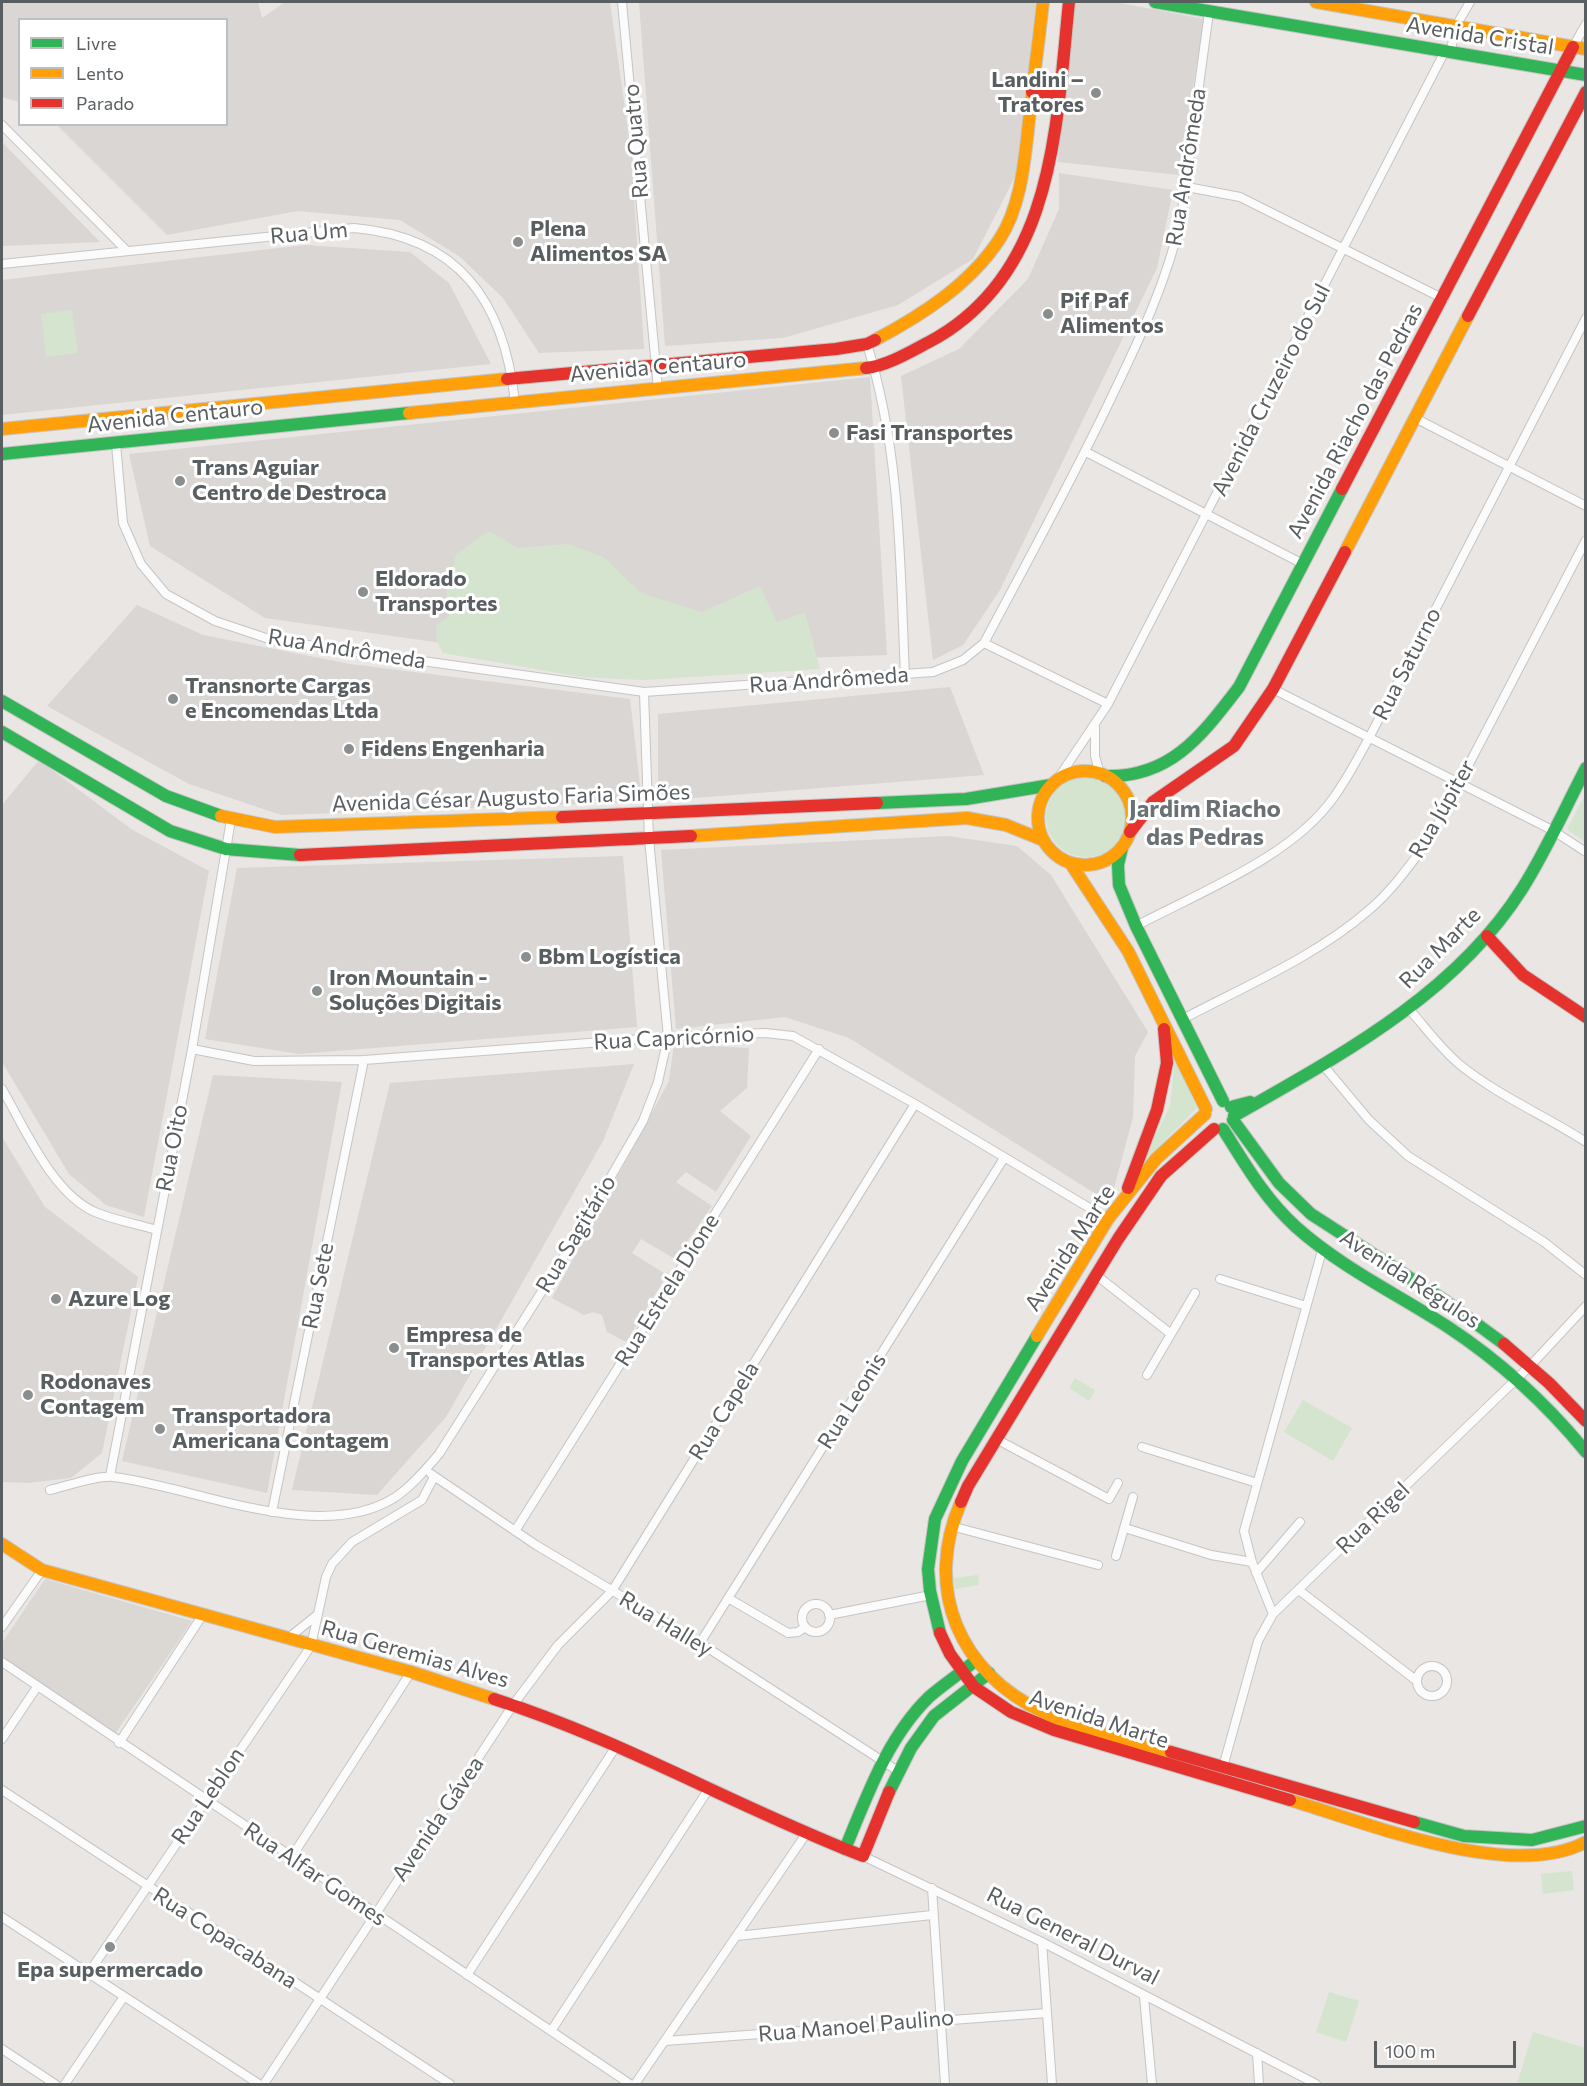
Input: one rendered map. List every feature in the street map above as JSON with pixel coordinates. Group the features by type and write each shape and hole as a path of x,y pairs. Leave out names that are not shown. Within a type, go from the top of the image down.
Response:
{"street":[{"name":"Rua Quatro","path":"622,2 658,389"},
{"name":"Avenida Centauro","path":"2,429 512,378 836,349 867,344 909,322 968,279 1000,239 1014,205 1023,170 1043,2"},
{"name":"Avenida Centauro","path":"2,454 874,367 921,347 972,313 1008,274 1025,243 1049,173 1069,2"},
{"name":"Avenida Cristal","path":"1155,2 1211,7 1447,54 1586,75"},
{"name":"Avenida Cristal","path":"1316,2 1579,48"},
{"name":"Avenida Cruzeiro do Sul","path":"1054,782 1095,726 1108,704 1208,514 1342,248 1447,54 1456,26 1470,2"},
{"name":"Rua Andrômeda","path":"116,444 123,524 141,564 166,594 214,621 272,640 644,692 905,676 933,672 953,664 984,643 1086,452 1143,333 1175,245 1187,187 1211,7"},
{"name":"Avenida Riacho das Pedras","path":"1103,775 1133,776 1152,769 1171,758 1209,725 1239,687 1444,299 1560,71 1579,48 1586,24"},
{"path":"1032,92 1058,93"},
{"path":"1071,864 1085,866 1099,863 1122,847 1141,814 1161,795 1234,746 1273,689 1586,92"},
{"path":"2,125 127,251"},
{"path":"1187,187 1240,197 1444,299"},
{"name":"Rua Um","path":"2,264 354,228 392,233 441,254 475,284 495,321 512,378 515,402"},
{"name":"Rua Saturno","path":"1136,926 1275,853 1304,829 1334,798 1369,738 1586,318"},
{"path":"867,344 874,367 896,479 905,676"},
{"path":"1415,418 1586,506"},
{"path":"1086,452 1304,564"},
{"name":"Rua Júpiter","path":"1183,1019 1325,943 1370,910 1431,837 1586,540"},
{"path":"984,643 1108,704"},
{"path":"1273,689 1552,830 1586,852"},
{"name":"Rua Sagitário","path":"50,1490 110,1476 272,1512 329,1516 362,1510 393,1498 425,1471 440,1454 575,1239 643,1121 658,1082 668,1037 649,839 644,692"},
{"name":"Avenida César Augusto Faria Simões","path":"2,701 166,796 231,820 275,827 649,814 966,799 1054,782"},
{"path":"1095,726 1095,756 1103,775 1120,789 1130,806 1130,832"},
{"name":"Avenida César Augusto Faria Simões","path":"2,732 170,831 226,849 310,856 649,839 967,818 1006,825 1043,840"},
{"name":"Rua Marte","path":"1230,1111 1263,1098 1323,1065 1409,1009 1487,936 1522,889 1586,768"},
{"path":"1103,775 1078,772 1054,782 1042,797 1038,811 1038,826 1050,850 1071,864 1106,914 1163,1018 1205,1111"},
{"name":"Rua Oito","path":"110,1476 192,1049 231,820"},
{"name":"Avenida Régulos","path":"1122,847 1118,865 1119,885 1136,926 1230,1111 1274,1176 1297,1202 1327,1227 1423,1285 1531,1365 1586,1421"},
{"path":"1487,936 1523,975 1586,1017"},
{"path":"1409,1009 1441,1046 1475,1076 1586,1142"},
{"path":"1124,1200 1157,1110 1167,1063 1163,1018"},
{"name":"Rua Capricórnio","path":"192,1049 246,1060 364,1060 668,1037 765,1033 793,1036 915,1104 1108,1219"},
{"name":"Rua Estrela Dione","path":"515,1531 819,1049"},
{"name":"Rua Sete","path":"272,1512 364,1060"},
{"path":"1323,1065 1369,1120 1408,1156 1544,1242 1586,1275"},
{"path":"2,1089 58,1183 72,1197 94,1212 156,1230"},
{"name":"Avenida Marte","path":"1586,1826 1532,1840 1486,1839 1442,1830 1221,1773 1054,1730 1002,1708 975,1688 961,1674 942,1633 931,1595 929,1560 932,1529 943,1498 962,1461 1108,1219 1156,1159 1213,1102 1230,1111 1218,1129 1161,1176 1096,1275 969,1486 951,1526 944,1567 946,1592 956,1626 976,1660 989,1673 1013,1695 1043,1712 1221,1773 1438,1845 1479,1854 1534,1855 1573,1849 1586,1842"},
{"name":"Rua Capela","path":"513,1705 558,1645 612,1591 915,1104"},
{"name":"Avenida Régulos","path":"1205,1111 1207,1123 1218,1129 1277,1207 1323,1247 1449,1328 1517,1378 1586,1452"},
{"name":"Rua Leonis","path":"700,1644 1004,1158"},
{"path":"1273,1614 1252,1562 1244,1531 1323,1247"},
{"path":"1081,1266 1096,1275 1171,1334"},
{"path":"1220,1279 1306,1306"},
{"path":"1147,1375 1195,1293"},
{"name":"Rua Rigel","path":"1221,1773 1258,1641 1273,1614 1300,1591 1531,1365 1586,1306"},
{"path":"996,1439 1109,1499 1118,1483"},
{"path":"1142,1447 1257,1483"},
{"name":"Rua Halley","path":"425,1471 515,1531 700,1644 898,1771"},
{"name":"Rua Leblon","path":"87,1974 311,1646 327,1577 342,1551 357,1538 422,1500 434,1477"},
{"path":"1116,1556 1133,1497"},
{"path":"1256,1573 1300,1522"},
{"path":"951,1526 1098,1565"},
{"path":"1125,1528 1211,1555 1252,1562"},
{"name":"Rua Geremias Alves","path":"2,1544 42,1570 411,1672 513,1705 617,1745 806,1834"},
{"path":"2,1627 42,1570"},
{"path":"1300,1591 1417,1681"},
{"path":"829,1614 946,1592"},
{"path":"728,1598 788,1633 798,1632 805,1627"},
{"path":"812,1605 824,1607 829,1614 829,1623 824,1629 812,1631 805,1627 803,1614 812,1605"},
{"path":"287,1639 317,1615"},
{"path":"119,1743 202,1616"},
{"path":"845,1849 883,1762 907,1722 924,1702 976,1660"},
{"name":"Rua Alfar Gomes","path":"2,1662 119,1743 630,2085"},
{"path":"291,1858 411,1672"},
{"path":"863,1856 898,1771 935,1715 958,1696 975,1688 989,1673"},
{"path":"2,1739 37,1687"},
{"name":"Avenida Gávea","path":"264,2085 513,1705"},
{"path":"467,1975 617,1745"},
{"path":"551,2031 710,1788"},
{"name":"Rua Copacabana","path":"2,1791 450,2085"},
{"path":"1438,1845 1442,1830"},
{"path":"635,2085 806,1834"},
{"name":"Rua General Durval","path":"806,1834 863,1856 932,1887 1316,2085"},
{"path":"932,1887 932,1915 945,2085"},
{"path":"737,1935 932,1915"},
{"path":"2,1917 259,2085"},
{"path":"1042,1942 1052,2085"},
{"path":"1144,1997 1152,2085"},
{"path":"65,2085 123,1998"},
{"name":"Rua Manoel Paulino","path":"665,2041 1047,2013"},
{"path":"2,2049 55,2085"},
{"path":"1257,2053 1259,2085"}],"shaded area":[{"path":"2,2 258,2 262,18 285,2 610,2 631,152 644,349 539,353 503,298 459,256 400,220 298,211 167,235 58,126 228,126 228,18 18,18 18,102 2,97"},
{"path":"639,2 1036,2 1016,175 973,259 898,305 783,338 665,346"},
{"name":"Landini – Tratores","path":"1069,2 1115,2 1204,19 1179,175 1058,162"},
{"path":"2,142 100,242 2,246"},
{"name":"Pif Paf Alimentos","path":"1059,173 1173,190 1157,268 1000,590 963,645 933,660 901,376 959,349 1028,279 1059,209"},
{"path":"305,245 410,252 449,283 491,364 2,415 2,280"},
{"path":"870,377 887,655 597,665 265,618 150,546 129,454"},
{"path":"137,605 203,635 350,664 630,699 642,802 281,815 189,784 47,706"},
{"path":"950,687 984,775 658,801 658,714"},
{"path":"39,760 131,829 209,871 144,1217 106,1205 69,1174 2,1062 2,805"},
{"path":"948,836 1017,846 1051,875 1148,1032 1135,1056 1133,1117 1110,1203 849,1038 785,1017 676,1029 661,850"},
{"path":"623,856 637,1027 299,1054 205,1039 237,868"},
{"path":"674,1044 749,1048 747,1088 720,1111 751,1136 716,1192 686,1172 676,1182 712,1206 675,1259 641,1239 632,1253 667,1275 626,1342 607,1332 602,1315 593,1312 584,1315 552,1298 669,1081"},
{"path":"634,1064 603,1141 446,1417 377,1495 292,1490 390,1083"},
{"path":"213,1075 342,1082 267,1493 122,1461"},
{"path":"2,1137 45,1207 138,1277 102,1453 71,1478 27,1483 2,1482"},
{"path":"45,1579 192,1621 115,1734 2,1657 2,1643"}],"green space":[{"path":"72,310 78,353 46,357 41,314"},
{"path":"489,531 518,548 567,544 604,557 641,593 702,612 760,586 777,622 805,612 820,669 642,680 582,677 443,653 437,642 436,626 455,610 445,599 456,554"},
{"path":"1086,777 1101,780 1114,789 1123,802 1126,817 1123,832 1114,845 1101,854 1086,857 1071,854 1058,845 1049,832 1046,817 1049,802 1058,789 1071,780"},
{"path":"1585,795 1586,842 1567,829"},
{"path":"1175,1059 1197,1108 1142,1163 1170,1106"},
{"path":"1075,1378 1095,1390 1089,1401 1069,1388"},
{"path":"1303,1400 1352,1428 1333,1461 1284,1432"},
{"path":"978,1575 979,1585 955,1589 954,1578"},
{"path":"1572,1871 1574,1890 1543,1894 1541,1874"},
{"path":"1329,1992 1359,2001 1346,2042 1316,2032"},
{"path":"1533,2032 1585,2048 1585,2084 1517,2084"}],"traffic: fast":[{"path":"1155,2 1586,75"},
{"path":"2,454 409,413"},
{"path":"1105,776 1128,775 1149,770 1167,761 1198,737 1212,721 1239,687 1342,489"},
{"path":"2,701 166,796 221,816"},
{"path":"2,732 170,831 226,849 300,855"},
{"path":"1234,1116 1354,1046 1429,992 1464,961 1495,927 1531,875 1586,768"},
{"path":"877,803 966,799 1051,785"},
{"path":"1122,848 1118,865 1119,885 1136,926 1223,1101"},
{"path":"1231,1107 1250,1102"},
{"path":"1233,1120 1279,1183 1311,1214 1444,1300 1504,1344"},
{"path":"1223,1129 1265,1193 1296,1227 1351,1268 1448,1327 1486,1354 1539,1400 1586,1452"},
{"path":"940,1633 930,1591 928,1569 935,1519 962,1461 1037,1336"},
{"path":"845,1849 880,1769 901,1731 929,1697 976,1660"},
{"path":"889,1792 911,1748 934,1716 989,1673"},
{"path":"1414,1822 1464,1836 1532,1840 1586,1826"}],"traffic: slow":[{"path":"875,340 927,309 959,285 987,256 1007,226 1022,178 1043,2"},
{"path":"1316,2 1586,49"},
{"path":"1345,552 1468,316"},
{"path":"409,413 866,368"},
{"path":"2,429 507,379"},
{"path":"1085,771 1103,775 1118,785 1128,800 1132,818 1128,836 1118,851 1103,861 1085,865 1067,861 1052,851 1042,836 1038,818 1042,800 1052,785 1067,775 1085,771"},
{"path":"221,816 275,827 562,817"},
{"path":"691,836 967,818 1006,825 1043,840"},
{"path":"1071,864 1128,951 1206,1109"},
{"path":"1037,1336 1108,1219 1156,1159 1205,1114"},
{"path":"961,1502 950,1534 946,1566 948,1596 956,1625 971,1652 990,1675 1015,1696 1045,1713 1091,1730 1171,1752"},
{"path":"2,1544 42,1570 411,1672 494,1699"},
{"path":"1290,1800 1398,1834 1439,1845 1480,1852 1519,1856 1555,1853 1586,1842"}],"traffic: jam":[{"path":"866,368 890,362 914,350 971,313 1002,278 1025,238 1041,194 1052,147 1069,2"},
{"path":"1342,489 1573,47"},
{"path":"1032,92 1058,93"},
{"path":"1468,316 1586,92"},
{"path":"507,379 836,349 867,344 875,340"},
{"path":"1130,832 1153,802 1234,746 1273,689 1345,552"},
{"path":"562,817 877,803"},
{"path":"300,855 691,836"},
{"path":"1487,936 1523,975 1586,1017"},
{"path":"1128,1188 1157,1110 1167,1063 1164,1029"},
{"path":"961,1502 968,1486 1118,1239 1161,1176 1214,1129"},
{"path":"1504,1344 1549,1383 1586,1421"},
{"path":"940,1633 950,1654 974,1687 1011,1712 1054,1730 1290,1800"},
{"path":"494,1699 588,1734 863,1856 889,1792"},
{"path":"1171,1752 1414,1822"}],"place":[{"name":"Landini – Tratores","path":"1096,93"},
{"name":"Plena Alimentos SA","path":"518,242"},
{"name":"Pif Paf Alimentos","path":"1048,314"},
{"name":"Fasi Transportes","path":"834,433"},
{"name":"Trans Aguiar Centro de Destroca","path":"180,481"},
{"name":"Eldorado Transportes","path":"363,592"},
{"name":"Transnorte Cargas e Encomendas Ltda","path":"173,699"},
{"name":"Fidens Engenharia","path":"349,749"},
{"name":"Bbm Logística","path":"526,957"},
{"name":"Iron Mountain - Soluções Digitais","path":"317,991"},
{"name":"Azure Log","path":"56,1299"},
{"name":"Empresa de Transportes Atlas","path":"394,1348"},
{"name":"Rodonaves Contagem","path":"28,1395"},
{"name":"Transportadora Americana Contagem","path":"160,1429"},
{"name":"Epa supermercado","path":"110,1947"}],"district":[{"name":"Jardim Riacho das Pedras","path":"1205,823"}]}
